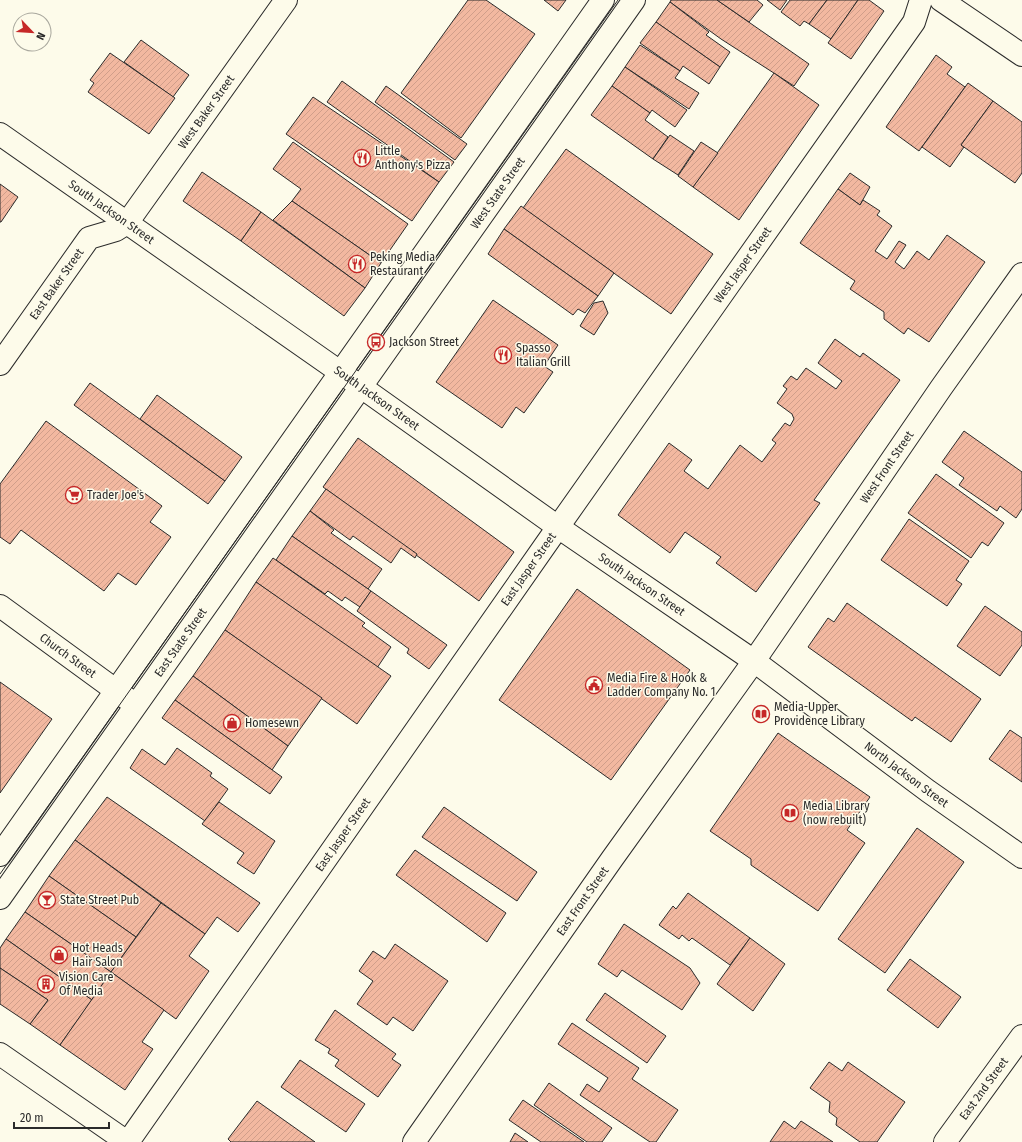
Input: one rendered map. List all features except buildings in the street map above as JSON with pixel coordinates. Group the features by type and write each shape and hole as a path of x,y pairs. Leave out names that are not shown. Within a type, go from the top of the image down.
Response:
{"street":[{"name":"West Baker Street","path":"127,223 286,0"},
{"name":"West State Street","path":"341,373 604,0"},
{"name":"West State Street","path":"361,386 634,0"},
{"name":"West Jasper Street","path":"558,527 914,22 921,0"},
{"path":"941,0 1022,55"},
{"name":"South Jackson Street","path":"0,134 361,386 558,527 754,661"},
{"name":"East Baker Street","path":"0,364 90,238 116,230 127,223"},
{"name":"West Front Street","path":"754,661 941,388 1022,274"},
{"name":"East State Street","path":"0,855 341,373"},
{"name":"East State Street","path":"0,898 361,386"},
{"name":"East Jasper Street","path":"127,1142 558,527"},
{"name":"Church Street","path":"0,606 136,705"},
{"name":"North Jackson Street","path":"754,661 928,791 1022,857"},
{"name":"East Front Street","path":"414,1142 612,859 754,661"},
{"name":"East 2nd Street","path":"945,1142 1022,1036"},
{"path":"0,1054 127,1142"}],"tram line":[{"path":"0,874 618,0"}],"place":[{"name":"Little Anthony's Pizza","path":"362,158"},
{"name":"Peking Media Restaurant","path":"357,264"},
{"name":"Jackson Street","path":"376,342"},
{"name":"Spasso Italian Grill","path":"503,355"},
{"name":"Trader Joe's","path":"74,495"},
{"name":"Media Fire & Hook & Ladder Company No. 1","path":"594,685"},
{"name":"Media-Upper Providence Library","path":"761,714"},
{"name":"Homesewn","path":"232,723"},
{"name":"Media Library (now rebuilt)","path":"790,813"},
{"name":"State Street Pub","path":"47,900"},
{"name":"Hot Heads Hair Salon","path":"59,955"},
{"name":"Vision Care Of Media","path":"46,984"}]}
